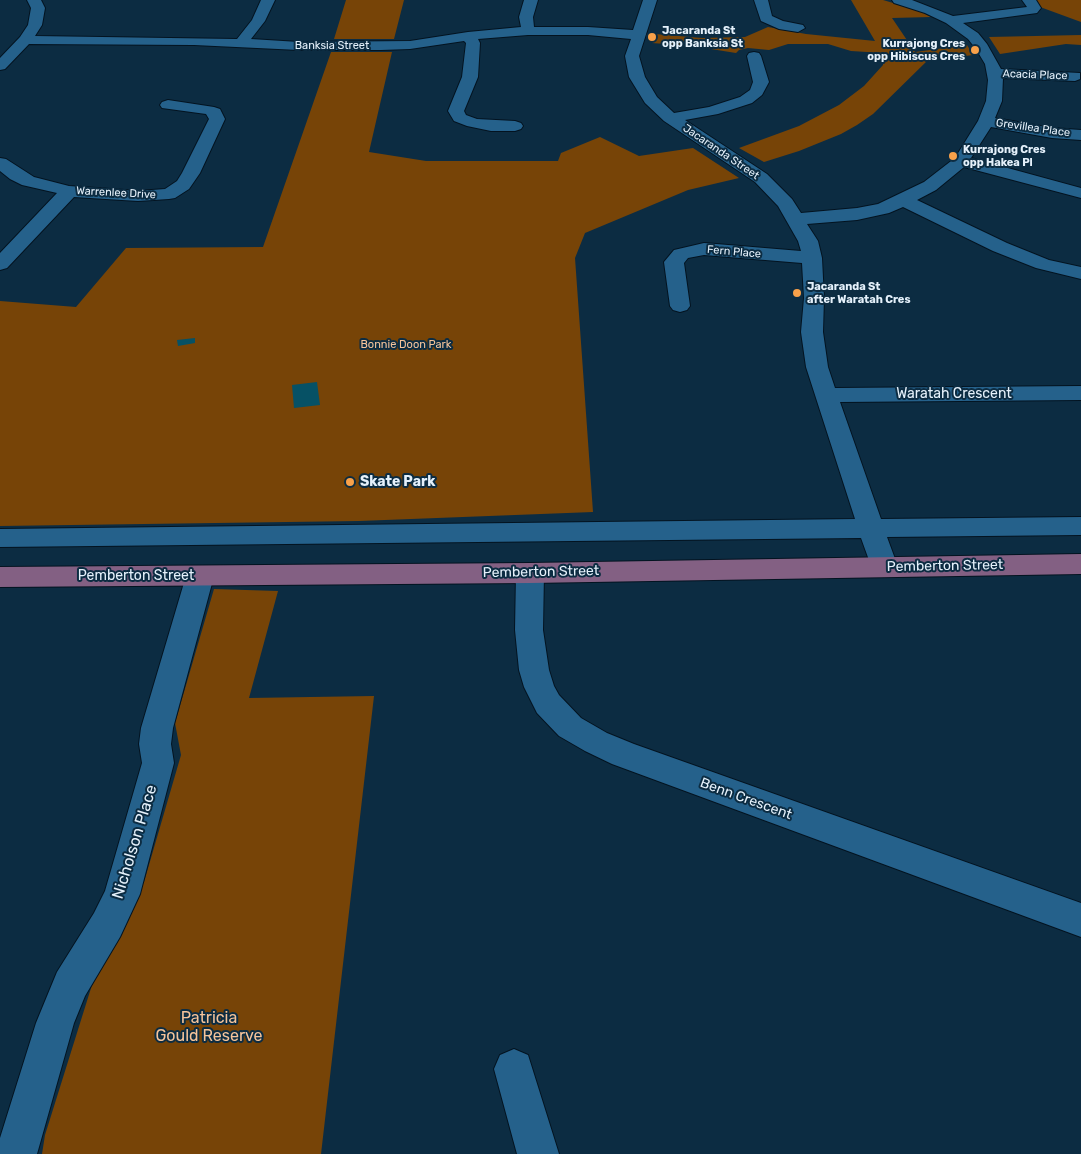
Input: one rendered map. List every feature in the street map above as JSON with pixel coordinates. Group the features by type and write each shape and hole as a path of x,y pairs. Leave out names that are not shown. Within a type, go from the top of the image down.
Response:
{"main road":[{"name":"Pemberton Street","path":"0,577 530,573 1081,564"}],"street":[{"path":"0,66 25,40 38,17 38,8 34,0"},
{"path":"242,42 258,21 268,0"},
{"path":"528,31 526,18 531,0"},
{"name":"Jacaranda Street","path":"650,0 632,56 637,77 652,100 670,118 761,178 786,203 797,219 808,241 812,258 814,351 817,367 828,395 884,567"},
{"path":"761,0 766,18 779,25 798,28"},
{"path":"952,20 1032,10 1034,8 1029,0"},
{"path":"797,219 857,214 883,209 930,186 961,161 986,121 996,92 995,73 988,55 978,41 952,20 905,1"},
{"name":"Banksia Street","path":"25,40 242,42 299,46 381,46 410,45 468,36 528,31 588,31 639,35"},
{"path":"468,36 473,43 470,77 456,111 460,118 473,123 491,126 514,126"},
{"path":"670,118 712,111 746,100 757,92 761,82 754,56"},
{"name":"Acacia Place","path":"995,73 1075,76"},
{"name":"Warrenlee Drive","path":"0,163 28,181 69,191 138,196 169,194 177,190 191,173 217,119 214,112 208,110 168,106"},
{"name":"Grevillea Place","path":"986,121 1052,133 1081,135"},
{"path":"961,161 1081,193"},
{"path":"0,264 69,191"},
{"path":"903,200 1008,250 1043,264 1081,274"},
{"name":"Fern Place","path":"680,306 674,262 681,254 704,249 812,258"},
{"name":"Waratah Crescent","path":"828,395 1081,393"},
{"path":"0,538 1081,526"},
{"name":"Benn Crescent","path":"530,573 529,630 534,670 539,688 548,704 570,728 623,754 1081,920"},
{"name":"Nicholson Place","path":"16,1154 58,1015 70,985 107,925 122,894 158,763 155,744 157,728 200,576"},
{"path":"514,1069 538,1154"}],"green space":[{"path":"346,0 404,0 394,39 334,39"},
{"path":"851,0 883,0 920,11 931,17 892,18 915,52 967,45 973,55 927,61 873,114 857,125 841,134 799,151 764,162 739,148 799,126 839,105 864,86 883,65 883,53 851,51 828,44 788,44 769,50 748,48 739,50 736,53 692,46 652,43 655,34 702,38 745,37 768,27 806,34 875,41"},
{"path":"1021,0 1081,0 1081,22"},
{"path":"1081,35 1081,45 1066,44 1000,54 989,37"},
{"name":"Bonnie Doon Park","path":"331,52 392,52 369,152 426,161 558,161 561,153 600,137 639,156 693,148 739,178 688,190 585,233 575,258 593,512 359,521 0,526 0,301 76,307 126,248 263,247"},
{"name":"Patricia Gould Reserve","path":"214,589 278,591 249,698 374,696 321,1154 42,1154 45,1135 102,953 144,882 181,755 175,723"}],"building":[{"path":"195,338 195,343 178,346 177,340"},
{"path":"317,382 320,405 294,408 292,385"}],"place":[{"name":"Jacaranda St opp Banksia St","path":"652,37"},
{"name":"Kurrajong Cres opp Hibiscus Cres","path":"975,50"},
{"name":"Kurrajong Cres opp Hakea Pl","path":"953,156"},
{"name":"Jacaranda St after Waratah Cres","path":"797,293"},
{"name":"Skate Park","path":"350,482"}]}
